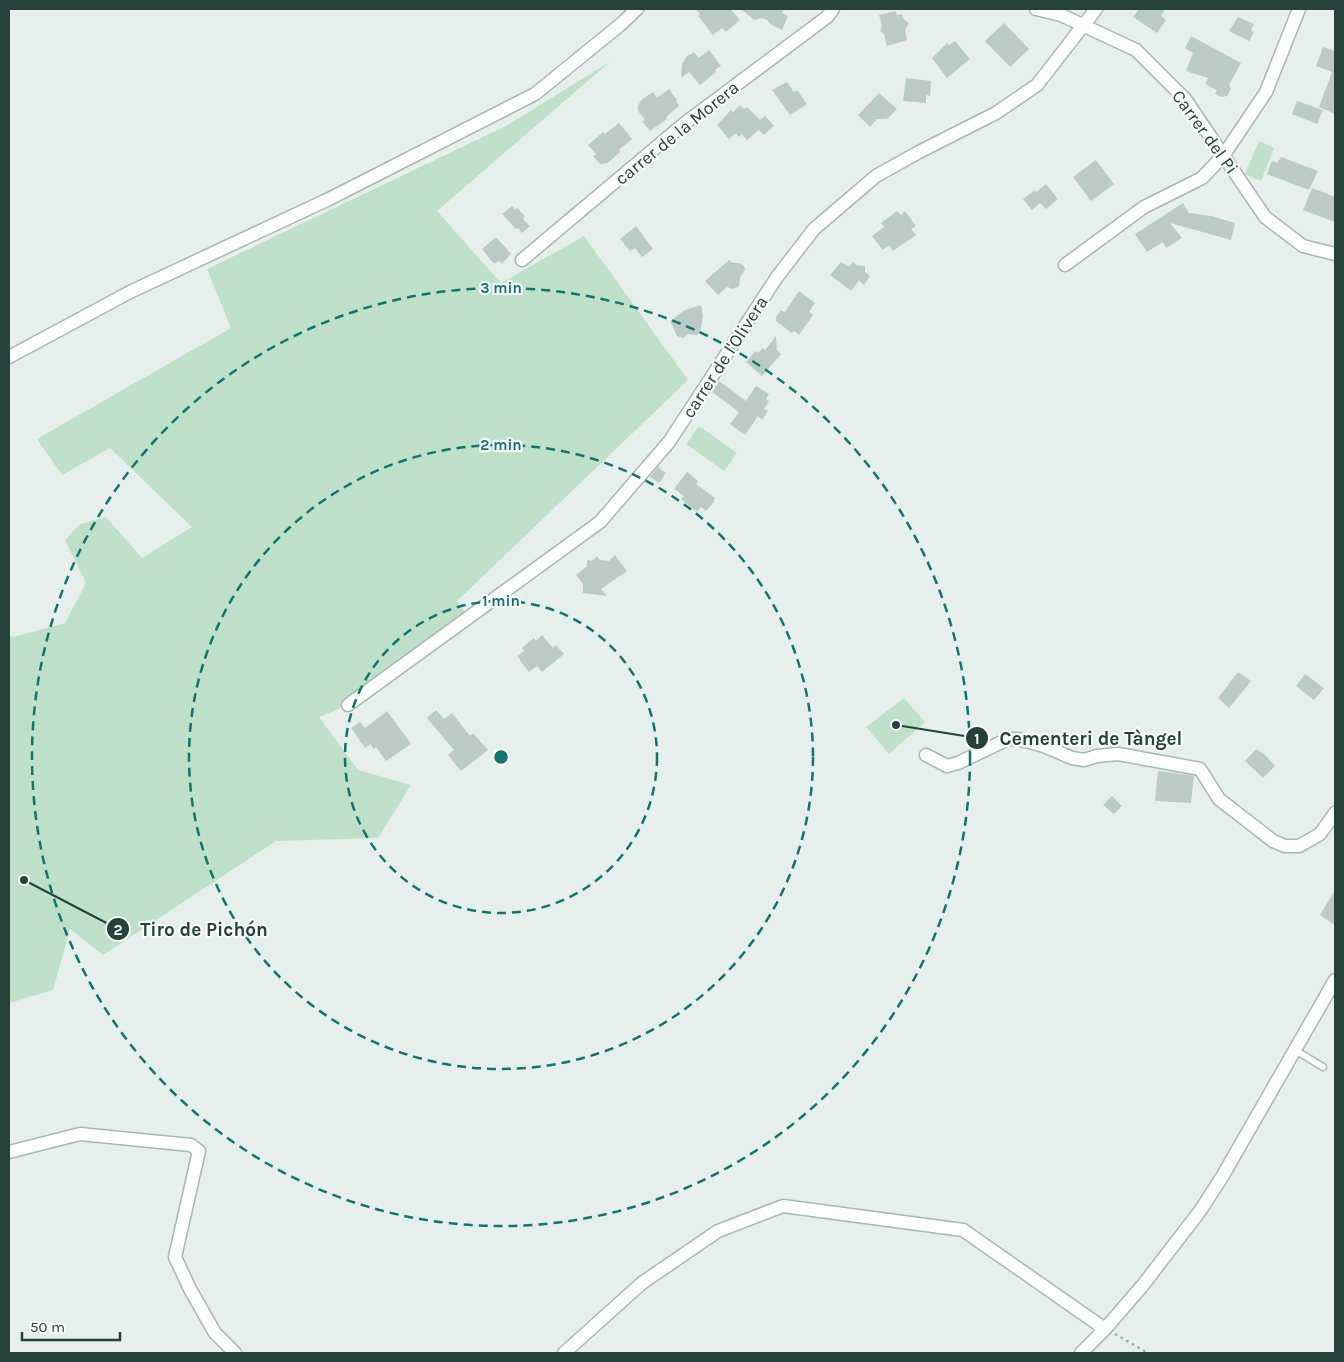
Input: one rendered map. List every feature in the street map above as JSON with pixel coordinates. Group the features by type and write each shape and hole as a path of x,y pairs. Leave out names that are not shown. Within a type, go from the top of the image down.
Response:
{"street":[{"path":"9,357 130,292 331,198 535,94 637,9"},
{"name":"carrer de la Morera","path":"522,260 684,124 827,17 833,9"},
{"name":"Carrer del Pi","path":"1036,9 1061,15 1136,50 1185,99 1266,217 1304,246 1335,254"},
{"name":"carrer de l'Olivera","path":"348,705 600,522 669,442 777,276 814,229 876,176 919,152 996,114 1037,85 1096,9"},
{"path":"1065,265 1144,208 1202,178 1223,156 1266,92 1299,9"},
{"path":"926,755 947,766 958,763 1008,739 1018,739 1044,746 1072,758 1084,760 1097,756 1118,754 1200,768 1219,799 1273,840 1285,846 1299,846 1320,834 1335,813"},
{"path":"1081,1353 1143,1285 1200,1211 1222,1177 1335,980"},
{"path":"9,1152 80,1134 191,1145 198,1151 175,1257 215,1334 235,1353"},
{"path":"564,1353 642,1283 718,1231 783,1206 963,1230 1105,1328"}],"lane":[{"path":"1295,1050 1323,1067"}],"path":[{"path":"1105,1328 1148,1353"}],"green space":[{"path":"611,61 437,211 501,283 584,236 688,380 457,601 469,618 348,705 319,717 358,770 411,785 378,838 276,841 103,955 70,929 53,990 9,1003 9,635 13,637 65,623 86,583 65,540 80,524 106,517 142,558 192,527 110,448 62,475 37,439 231,328 207,269 506,126"},
{"path":"1259,141 1274,148 1261,181 1245,174"},
{"path":"699,426 737,453 724,471 686,444"},
{"path":"904,698 925,722 889,754 866,727"}],"building":[{"path":"695,9 730,9 740,20 726,32 722,28 713,35 698,16 700,14"},
{"path":"741,9 782,9 783,12 781,12 788,16 782,30 762,18 754,20"},
{"path":"1139,9 1165,9 1161,16 1166,20 1157,33 1133,17"},
{"path":"896,11 897,15 902,14 903,19 909,23 905,30 907,40 887,46 884,34 880,31 882,25 879,15"},
{"path":"1238,17 1254,24 1251,31 1254,32 1249,41 1229,31"},
{"path":"1004,23 1029,49 1010,67 985,41"},
{"path":"1191,36 1241,63 1229,85 1231,89 1227,96 1221,97 1215,94 1217,90 1205,84 1208,78 1186,71 1193,53 1185,48"},
{"path":"955,41 970,59 947,78 932,58 947,43 949,45"},
{"path":"1323,47 1335,51 1335,114 1319,107 1332,72 1316,66"},
{"path":"709,50 721,66 715,70 716,72 700,85 689,72 681,78 682,64 686,57 694,52 699,58"},
{"path":"906,78 931,81 930,96 926,95 926,103 903,101"},
{"path":"787,82 794,92 797,90 807,104 790,115 772,90"},
{"path":"669,89 679,106 666,117 667,119 650,131 642,121 645,120 638,111 638,106 641,100 653,92 657,98"},
{"path":"879,93 897,109 887,119 877,119 870,127 858,115"},
{"path":"1297,101 1323,110 1317,124 1292,114"},
{"path":"740,105 744,109 747,107 760,120 765,116 774,126 764,135 759,130 747,140 742,134 739,137 736,133 729,139 717,125 731,110 733,112"},
{"path":"619,123 632,139 608,163 600,164 593,156 596,154 588,145 603,132 605,134"},
{"path":"1281,157 1318,171 1309,190 1267,174 1272,161 1277,163"},
{"path":"1096,160 1114,184 1091,201 1073,177"},
{"path":"1046,184 1058,199 1046,209 1040,203 1032,210 1023,199"},
{"path":"1312,188 1335,197 1335,222 1303,210"},
{"path":"1183,203 1189,213 1211,216 1235,223 1231,240 1170,223 1182,238 1166,248 1163,242 1147,252 1135,234"},
{"path":"512,206 525,216 523,219 530,226 522,233 502,214"},
{"path":"897,211 901,215 905,211 916,226 911,229 916,235 893,251 889,245 883,250 872,236 884,227 881,223"},
{"path":"636,226 653,249 642,257 635,248 630,251 620,239"},
{"path":"496,237 511,254 502,264 499,261 494,264 482,249"},
{"path":"729,260 733,263 740,263 744,266 745,270 740,277 739,286 733,289 727,287 718,295 705,281"},
{"path":"841,262 849,267 853,262 856,265 865,266 865,272 870,276 864,285 859,280 851,291 830,275"},
{"path":"799,291 815,303 809,312 813,315 799,335 794,331 792,333 776,321 776,317 781,310 785,312"},
{"path":"701,305 703,315 700,333 697,335 688,334 683,338 677,336 670,321 685,310"},
{"path":"776,336 777,350 781,354 762,376 746,362 756,351 758,353 763,348 765,350"},
{"path":"719,381 746,401 756,386 769,394 766,399 769,401 764,409 768,411 762,420 758,416 745,435 730,424 739,412 712,392"},
{"path":"658,467 666,473 659,483 650,477"},
{"path":"687,472 698,481 696,484 715,498 706,511 701,507 697,512 681,499 684,496 674,489"},
{"path":"615,555 627,571 601,589 607,596 583,593 583,584 576,575 587,566 587,560 592,561 597,556 600,560 609,561"},
{"path":"542,635 553,648 556,645 564,654 542,672 537,666 529,672 517,656 524,651 522,648 534,638 536,641"},
{"path":"1238,672 1251,681 1229,708 1218,698"},
{"path":"1305,674 1324,688 1314,700 1296,686"},
{"path":"436,710 444,719 452,713 470,736 473,733 488,750 461,771 448,755 454,750 427,718"},
{"path":"387,711 411,744 386,761 376,747 374,749 370,744 365,748 351,728 360,722 365,728"},
{"path":"1256,749 1264,754 1275,766 1263,778 1245,761"},
{"path":"1158,771 1194,776 1191,803 1155,801"},
{"path":"1112,796 1122,806 1114,814 1103,805"},
{"path":"1335,890 1335,925 1320,915"}],"place":[{"name":"Cementeri de Tàngel","path":"896,725"},
{"name":"Tiro de Pichón","path":"24,880"}]}
